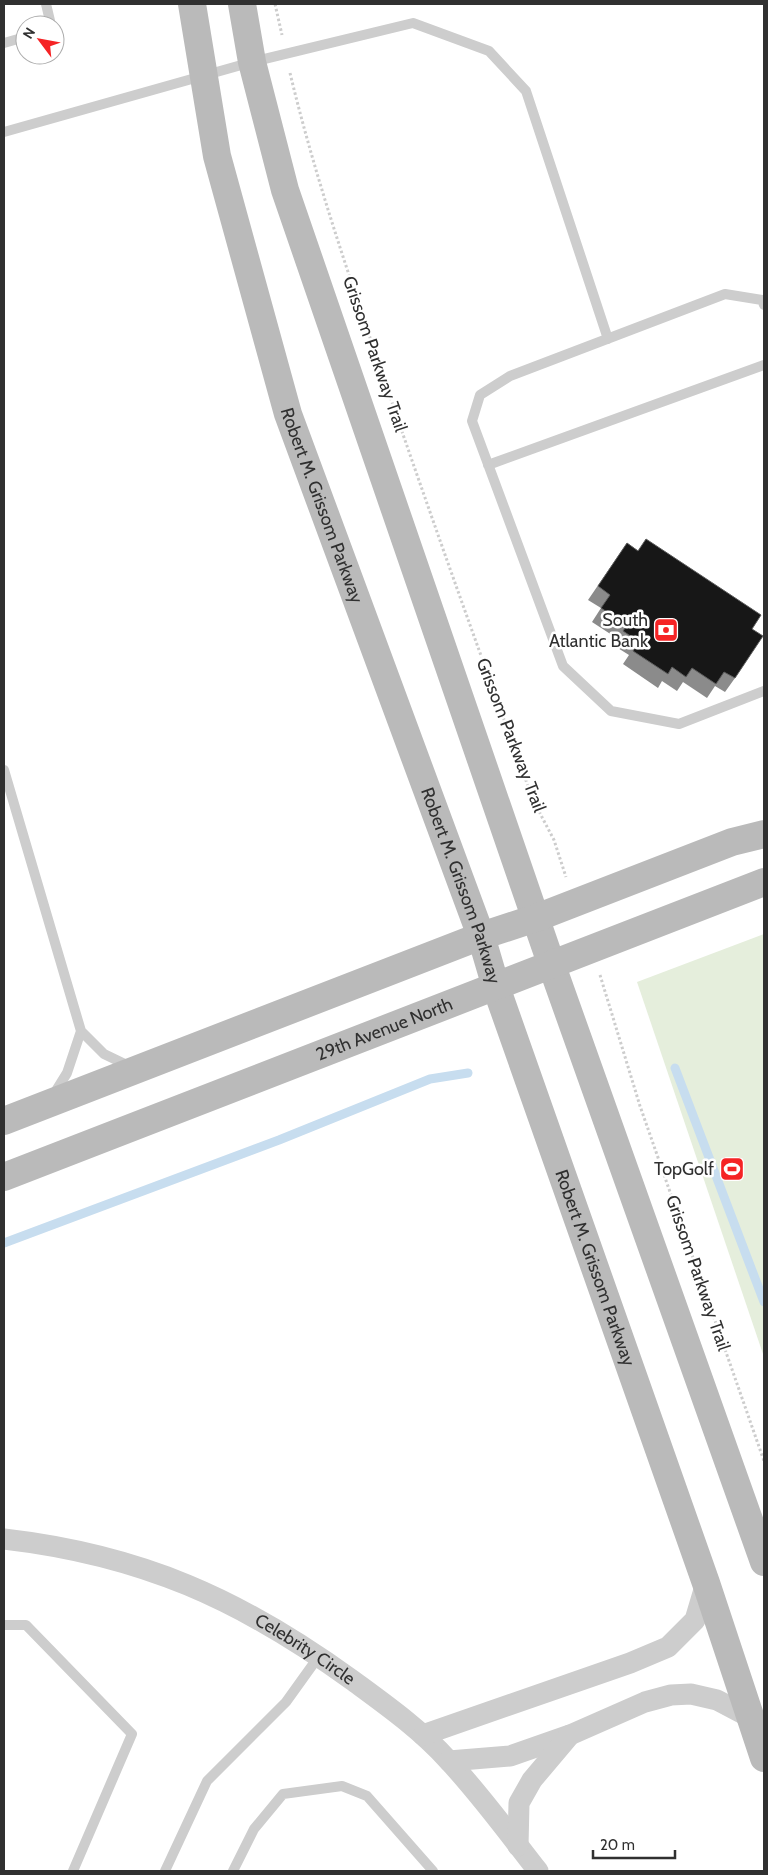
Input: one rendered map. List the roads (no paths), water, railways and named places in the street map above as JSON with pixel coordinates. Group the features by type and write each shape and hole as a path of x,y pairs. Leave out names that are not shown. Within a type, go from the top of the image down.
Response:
{"main road":[{"name":"Robert M. Grissom Parkway","path":"192,4 217,156 288,414 481,936 496,987 706,1583 753,1719 764,1758"},
{"path":"242,4 252,62 285,190 552,966 764,1562"},
{"path":"4,1121 481,936 536,918 732,842 764,834"},
{"name":"29th Avenue North","path":"4,1177 552,966 764,882"}],"street":[{"name":"Celebrity Circle","path":"4,1539 124,1562 176,1579 234,1605 278,1629 320,1656 387,1705 423,1735 449,1761 538,1871"},
{"path":"423,1735 630,1664 668,1647 695,1620 706,1583"},
{"path":"449,1761 510,1756 570,1735 645,1702 671,1695 691,1694 717,1700 753,1719"},
{"path":"518,1846 519,1803 532,1780 570,1735"}],"lane":[{"path":"4,132 203,75 413,23 489,51 526,92 608,339"},
{"path":"764,305 762,300 726,294 510,376 480,395 472,421 563,666 611,711 679,724 764,690"},
{"path":"488,465 764,364"},
{"path":"4,770 81,1031 104,1054 136,1070"},
{"path":"49,1104 67,1073 81,1031"},
{"path":"4,1625 26,1625 132,1734 73,1871"},
{"path":"165,1871 207,1781 286,1702 320,1656"},
{"path":"233,1871 254,1829 283,1794 342,1786 367,1796 433,1871"}],"waterway":[{"path":"675,1068 764,1302"},
{"path":"4,1243 279,1140 430,1079 468,1073"}],"place":[{"name":"South Atlantic Bank","path":"666,630"},
{"name":"TopGolf","path":"732,1169"}]}
